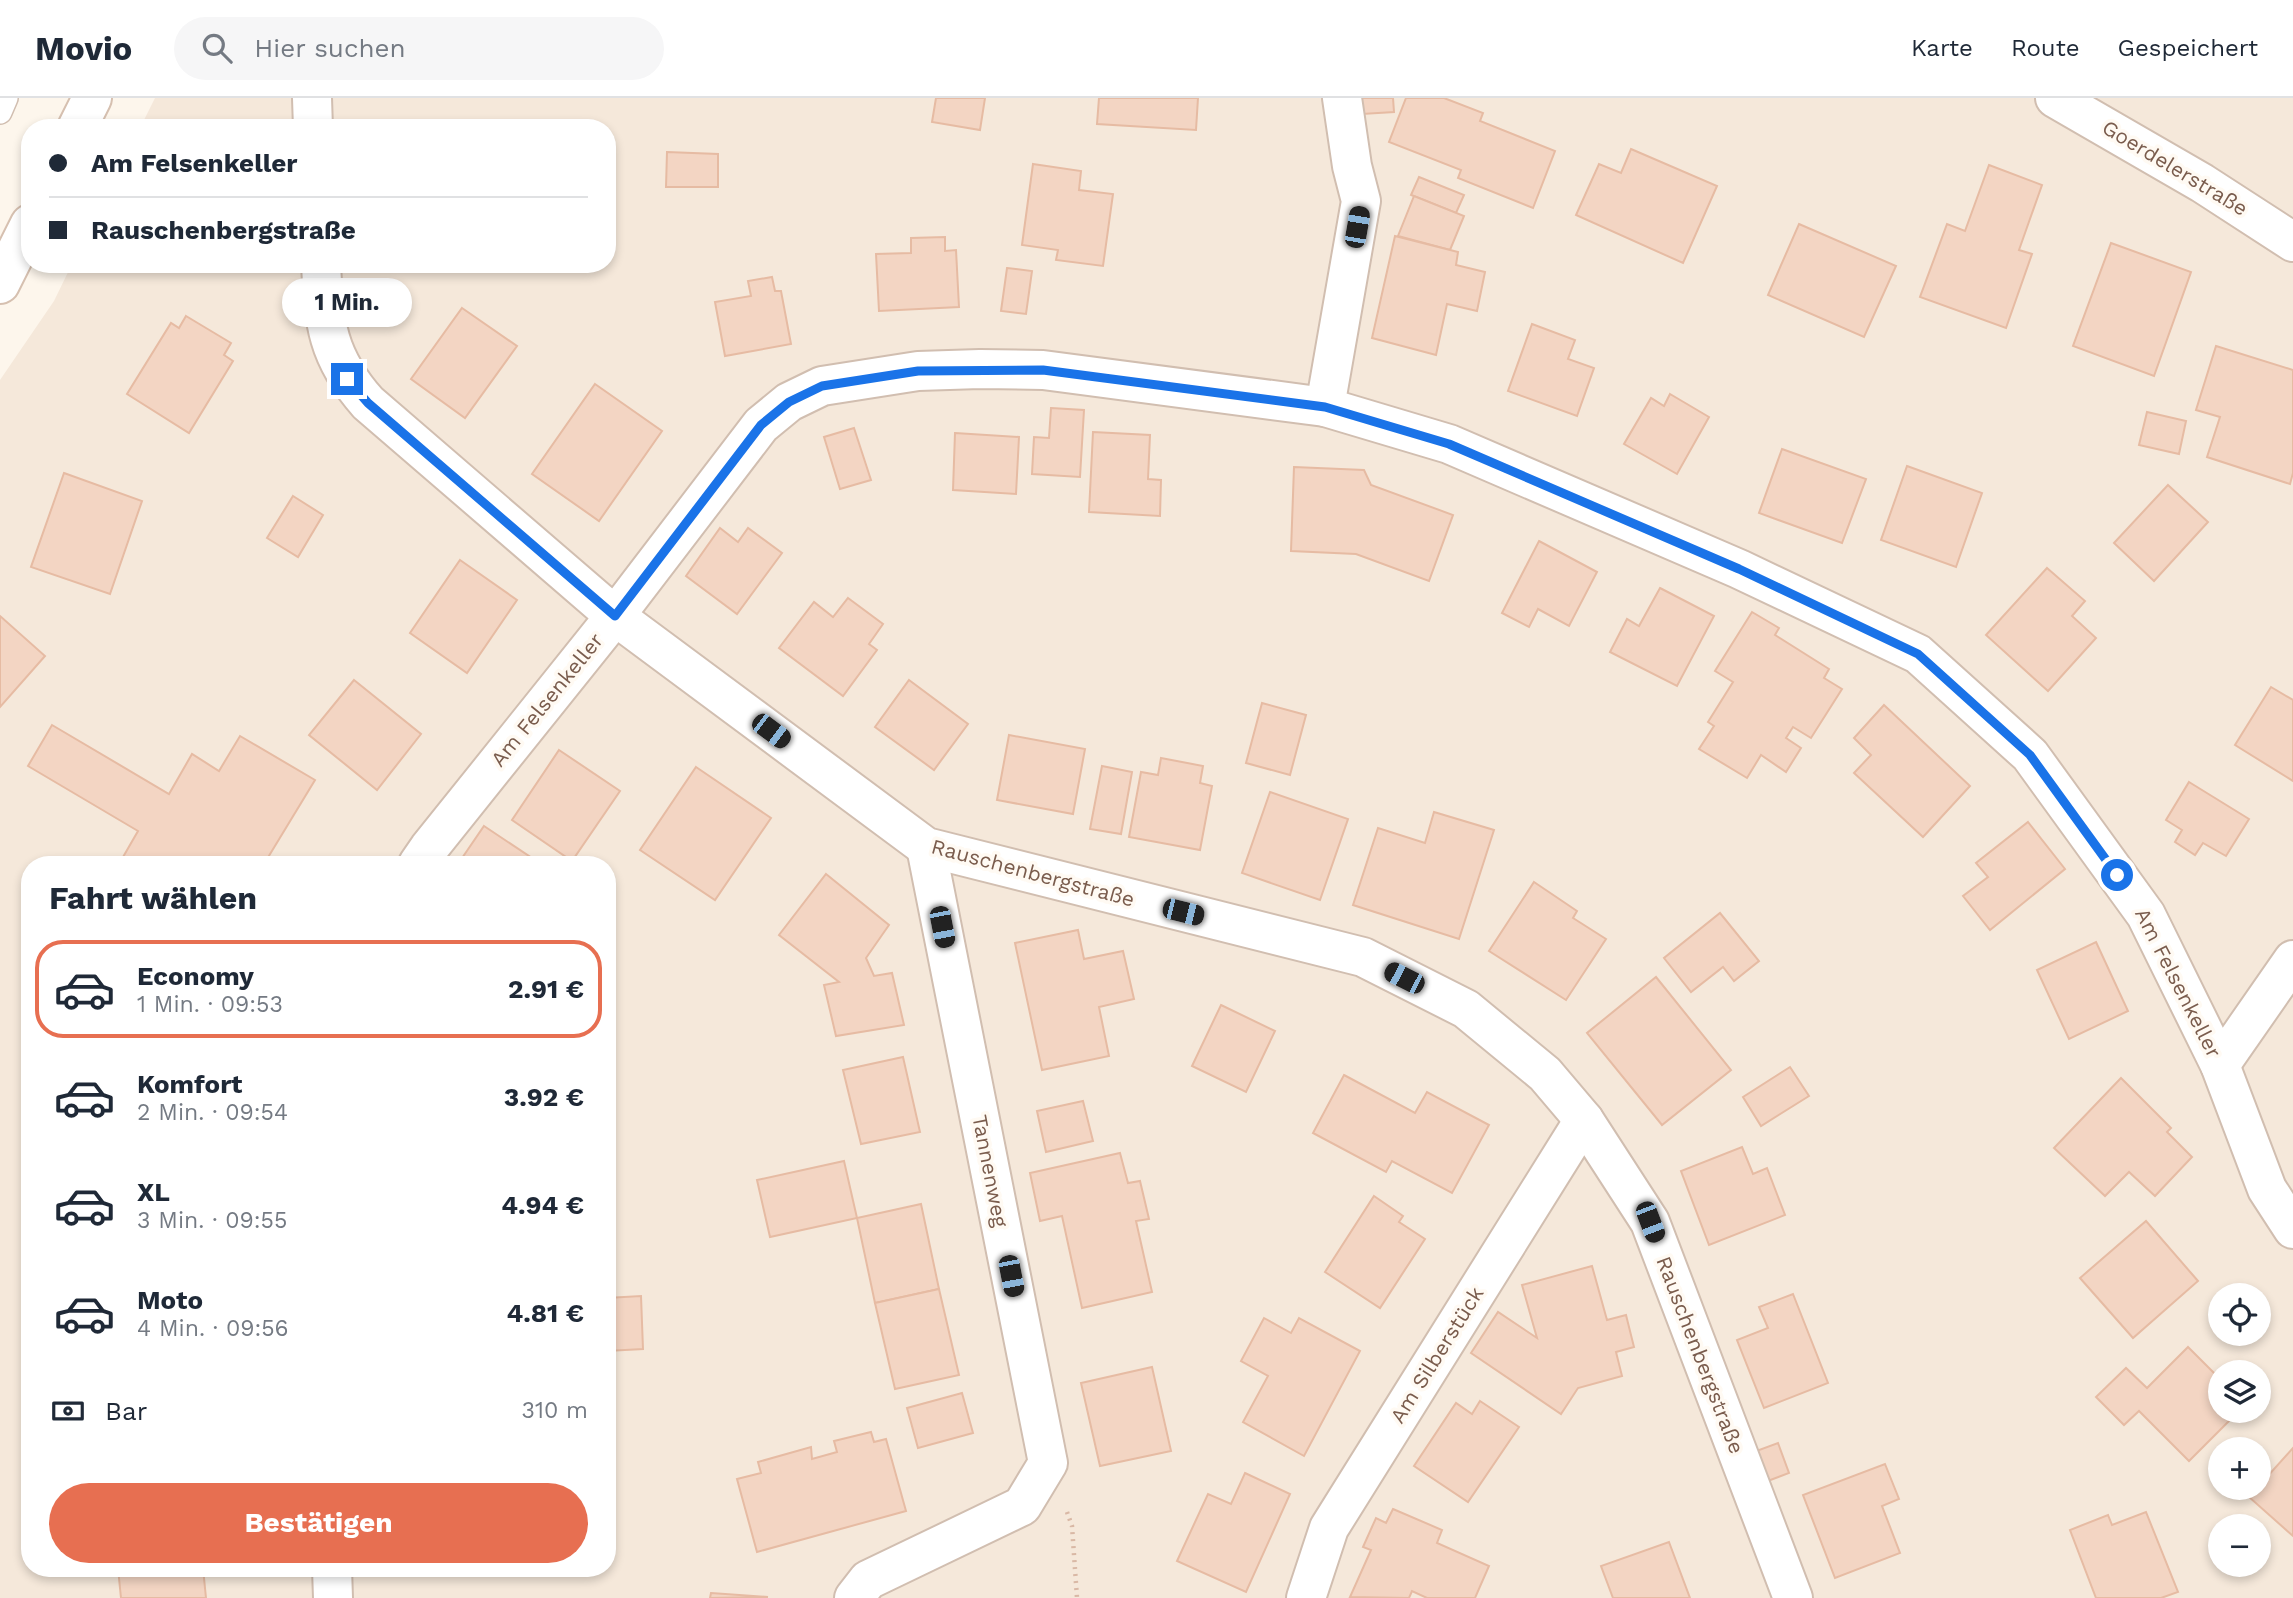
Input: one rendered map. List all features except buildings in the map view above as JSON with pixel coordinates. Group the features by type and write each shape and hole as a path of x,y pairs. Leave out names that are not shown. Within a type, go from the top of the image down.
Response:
{"street":[{"path":"82,119 92,98"},
{"path":"312,98 313,119"},
{"path":"1325,407 1362,201 1352,166 1342,98"},
{"name":"Goerdelerstraße","path":"2055,98 2202,183 2293,242"},
{"path":"0,284 21,242"},
{"name":"Rauschenbergstraße","path":"322,273 327,335 347,379 368,403 615,616 926,846 1363,957 1466,1009 1545,1073 1584,1120 1650,1222 1793,1598"},
{"name":"Am Felsenkeller","path":"424,856 615,616 761,425 789,402 822,386 918,371 1043,370 1325,407 1449,444 1739,569 1918,654 2030,755 2146,915 2220,1065 2267,1189 2293,1229"},
{"name":"Tannenweg","path":"926,846 1048,1463"},
{"path":"2220,1065 2293,960"},
{"name":"Am Silberstück","path":"1307,1598 1329,1528 1584,1120"},
{"path":"854,1598 868,1580 1022,1506 1048,1463"},
{"path":"332,1577 333,1598"}],"lane":[{"path":"0,111 6,98"}],"path":[{"path":"1048,1463 1072,1525 1077,1598"}],"shaded area":[{"path":"155,98 2293,98 2293,1598 0,1598 0,380 54,301 68,273 616,273 616,119 144,119"}],"route":[{"path":"347,379 368,403 615,616 761,425 789,402 822,386 918,371 1043,370 1325,407 1449,444 1739,569 1918,654 2030,755 2117,875"}]}
